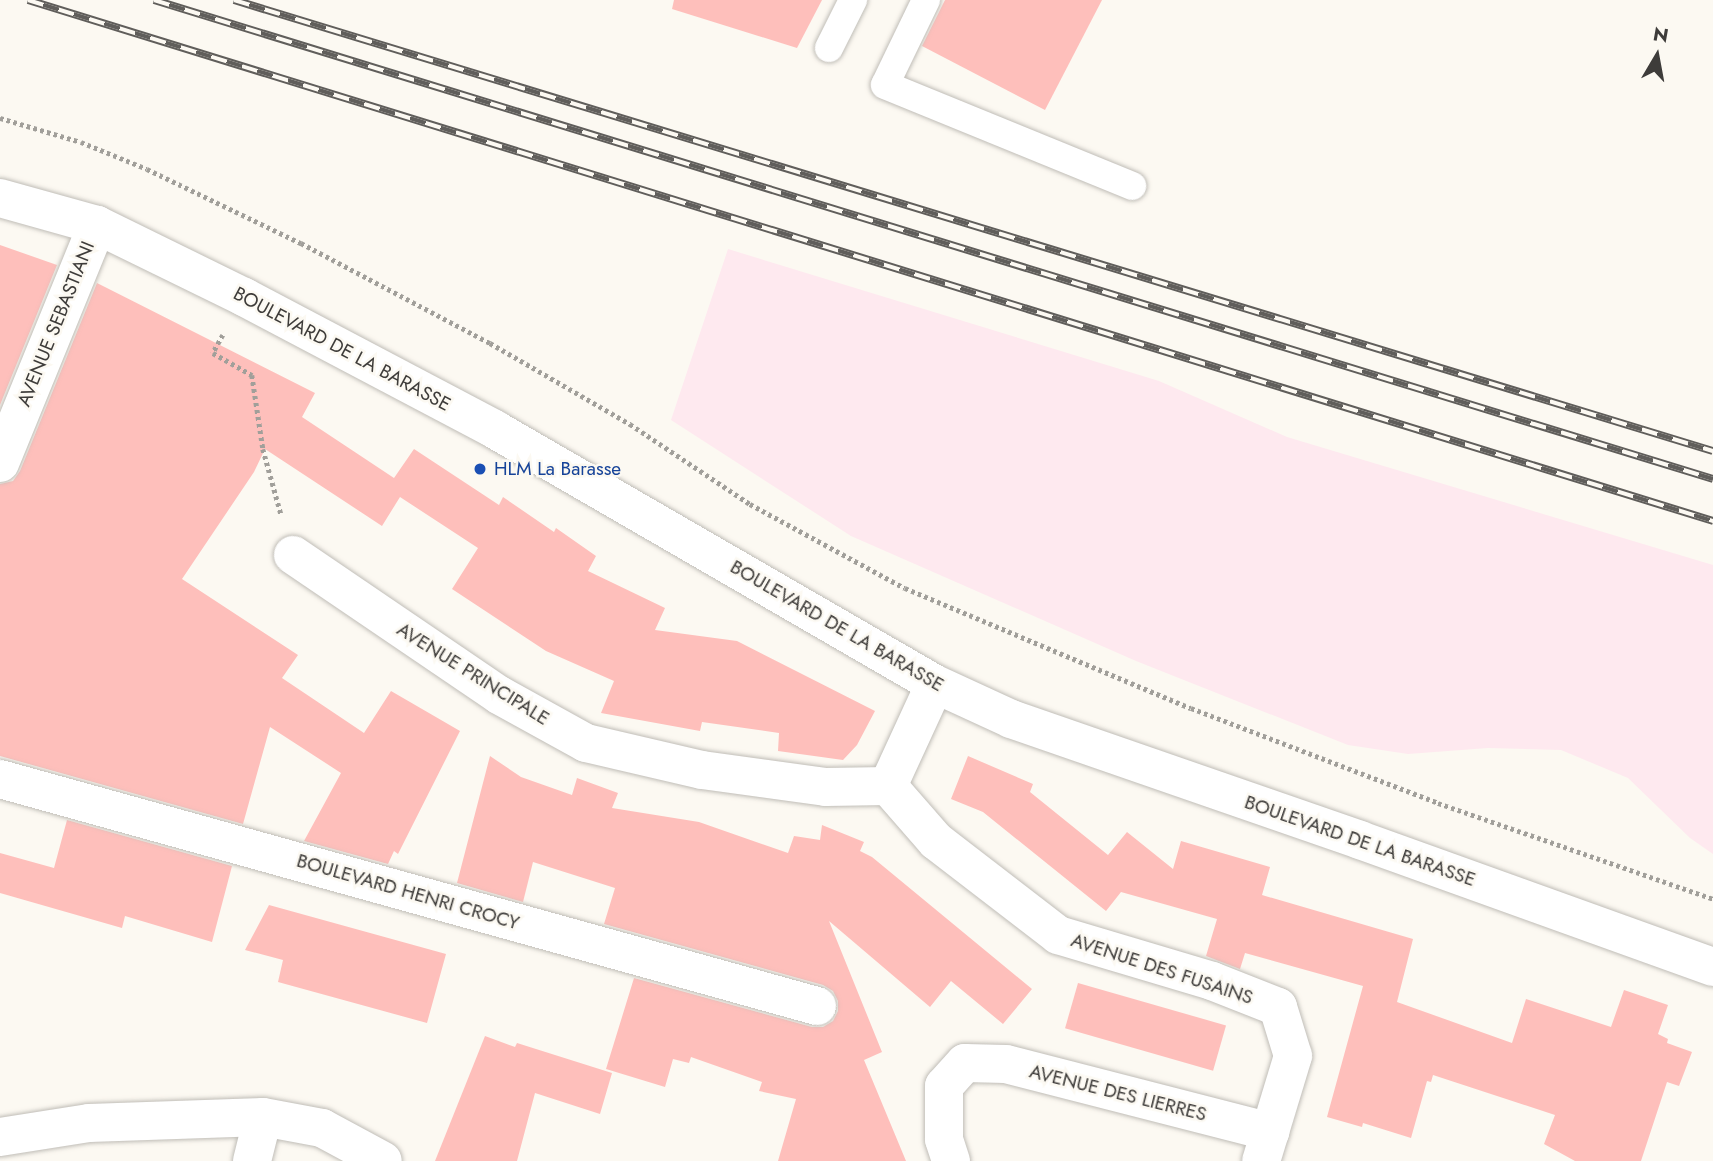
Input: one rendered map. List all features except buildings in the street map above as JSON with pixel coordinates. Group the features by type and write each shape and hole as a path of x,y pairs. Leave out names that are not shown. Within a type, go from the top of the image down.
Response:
{"street":[{"name":"BOULEVARD DE LA BARASSE","path":"0,198 97,225 244,297 494,429 935,684 1011,719 1360,840 1713,967"},
{"name":"AVENUE SEBASTIANI","path":"0,463 97,225"},
{"name":"AVENUE PRINCIPALE","path":"293,555 499,695 586,743 702,770 825,787 888,786"},
{"path":"888,786 935,684"},
{"name":"BOULEVARD HENRI CROCY","path":"0,779 817,1006"},
{"name":"AVENUE DES FUSAINS","path":"888,786 936,841 1058,935 1213,981 1278,1007 1293,1056 1266,1147"},
{"name":"AVENUE DES LIERRES","path":"951,1161 944,1139 944,1086 965,1063 1006,1064 1266,1147"},
{"path":"0,1137 89,1124 263,1117 321,1128 383,1161"},
{"path":"252,1161 263,1117"}],"lane":[{"path":"829,48 853,0"},
{"path":"926,0 885,85 1132,186"}],"path":[{"path":"0,118 81,142 147,169 301,243 502,350 630,424 750,504 905,588 1191,708 1412,793 1713,899"},
{"path":"213,354 252,375 263,449 293,555"}],"shaded area":[{"path":"728,249 1159,381 1287,437 1713,565 1713,854 1690,838 1628,778 1561,750 1488,748 1408,754 1348,745 1136,661 851,536 671,420"}],"railway":[{"path":"28,0 1713,521"},
{"path":"154,0 1713,479"},
{"path":"234,0 1713,451"}],"place":[{"name":"HLM La Barasse","path":"480,469"}]}
